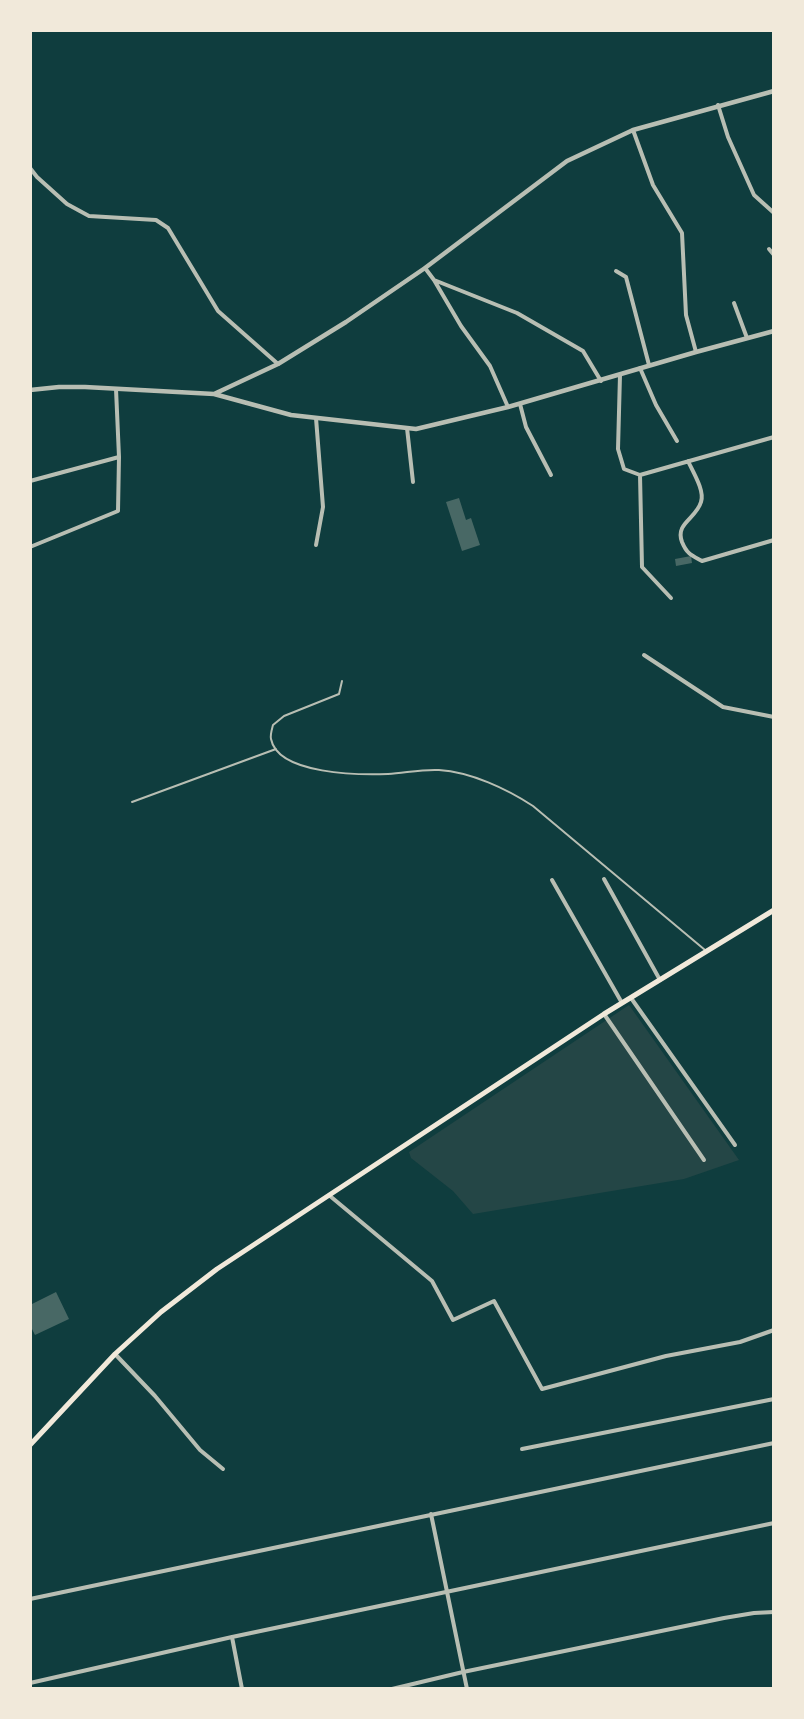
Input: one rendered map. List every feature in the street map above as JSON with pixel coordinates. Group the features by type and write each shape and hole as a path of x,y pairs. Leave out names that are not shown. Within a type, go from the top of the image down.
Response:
{"main road":[{"path":"30,1445 116,1354 161,1312 217,1269 604,1014 774,910"}],"street":[{"path":"214,394 278,363 346,322 424,268 567,161 633,130 774,91"},
{"path":"718,105 728,137 754,195 774,213"},
{"path":"633,130 653,185 682,233 686,315 696,352"},
{"path":"30,168 33,176 68,204 89,216 156,220 168,228 218,311 278,363"},
{"path":"769,249 774,255"},
{"path":"424,268 434,280 460,326 490,366 508,407"},
{"path":"616,271 626,277 649,365"},
{"path":"434,280 517,313 583,351 601,381"},
{"path":"734,303 747,338"},
{"path":"30,390 59,387 214,394 291,415 416,429 520,404 649,365 774,331"},
{"path":"640,368 656,405 677,441"},
{"path":"620,375 618,449 624,469 640,475 774,437"},
{"path":"30,547 118,511 119,457 116,389"},
{"path":"520,404 526,427 551,475"},
{"path":"316,418 324,507 316,545"},
{"path":"407,428 413,482"},
{"path":"30,481 119,457"},
{"path":"688,461 701,491 702,501 681,528 679,535 686,551 702,561 774,540"},
{"path":"640,475 642,567 671,598"},
{"path":"644,655 723,707 774,717"},
{"path":"604,879 660,980"},
{"path":"552,880 622,1003"},
{"path":"631,998 735,1145"},
{"path":"604,1014 704,1160"},
{"path":"330,1196 432,1281 453,1320 494,1301 542,1389 666,1356 740,1342 774,1330"},
{"path":"116,1354 200,1450 223,1469"},
{"path":"522,1449 774,1399"},
{"path":"30,1599 774,1443"},
{"path":"431,1514 467,1689"},
{"path":"30,1683 774,1524"},
{"path":"392,1689 463,1672 754,1612 774,1612"},
{"path":"232,1638 242,1689"}],"lane":[{"path":"342,681 339,694 284,717 273,725 271,738 276,749 286,758 308,767 341,773 438,770 469,776 515,795 533,806 707,951"},
{"path":"132,802 276,749"}],"shaded area":[{"path":"629,1005 739,1160 684,1179 473,1214 453,1191 411,1158 409,1152"}],"building":[{"path":"459,498 466,520 471,518 480,545 462,551 446,502"},
{"path":"691,556 692,563 676,566 675,559"},
{"path":"56,1292 69,1319 35,1335 30,1325 30,1305"}]}
